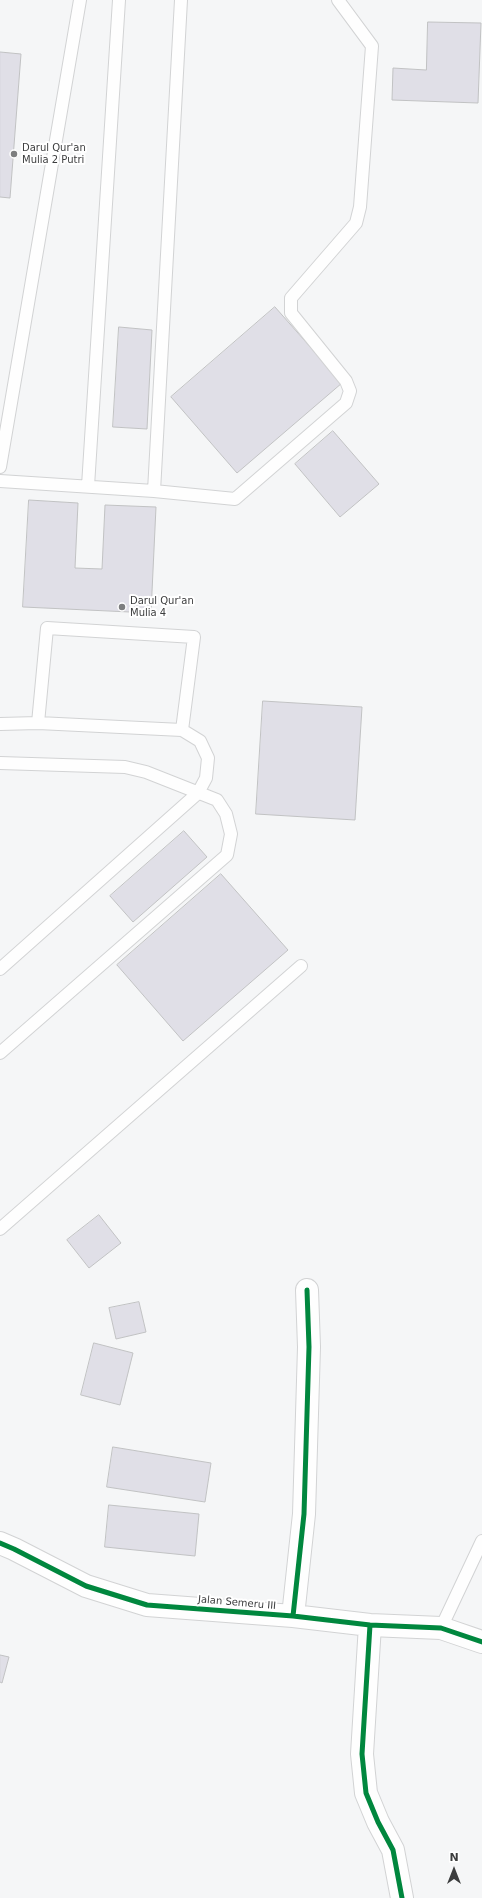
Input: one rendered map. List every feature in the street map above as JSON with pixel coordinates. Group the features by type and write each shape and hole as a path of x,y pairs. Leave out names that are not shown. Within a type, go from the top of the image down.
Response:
{"street":[{"path":"293,1616 304,1514 309,1347 307,1290"},
{"name":"Jalan Semeru III","path":"0,1543 86,1586 147,1604 293,1616 370,1625 440,1628 482,1642"},
{"path":"370,1625 362,1754 366,1793 378,1822 393,1850 402,1898"}],"lane":[{"path":"0,467 80,0"},
{"path":"88,486 119,0"},
{"path":"154,491 181,0"},
{"path":"0,481 154,491 235,499 346,403 350,391 346,381 290,313 290,298 356,223 360,207 372,46 338,0"},
{"path":"38,724 47,628 194,636 182,730"},
{"path":"0,724 38,724 182,730 200,741 208,758 206,778 198,793 0,969"},
{"path":"0,763 125,767 146,772 217,800 226,814 231,834 227,855 0,1053"},
{"path":"0,1229 301,966"},
{"path":"440,1628 482,1541"}],"building":[{"path":"428,22 481,23 478,103 392,100 393,68 426,70"},
{"path":"0,52 21,54 10,198 0,197"},
{"path":"275,307 342,383 237,473 171,397"},
{"path":"119,327 152,330 147,429 113,427"},
{"path":"333,431 379,484 340,517 295,464"},
{"path":"29,500 78,503 75,568 102,569 105,505 156,507 151,613 23,607"},
{"path":"263,701 362,707 355,820 256,814"},
{"path":"184,831 207,857 133,922 110,896"},
{"path":"221,874 288,950 183,1041 117,965"},
{"path":"99,1215 121,1243 89,1268 67,1240"},
{"path":"139,1302 146,1332 116,1339 109,1308"},
{"path":"94,1343 133,1353 120,1405 81,1395"},
{"path":"113,1447 211,1463 205,1502 107,1487"},
{"path":"109,1505 199,1514 195,1556 105,1547"},
{"path":"0,1655 9,1657 2,1683 0,1682"}],"cycle path":[{"path":"293,1616 304,1514 309,1347 307,1290"},
{"path":"0,1543 86,1586 147,1605 293,1616 370,1625 441,1628 482,1642"},
{"path":"370,1625 362,1754 366,1793 378,1822 393,1850 402,1898"}],"place":[{"name":"Darul Qur'an Mulia 2 Putri","path":"14,154"},
{"name":"Darul Qur'an Mulia 4","path":"122,607"}]}
